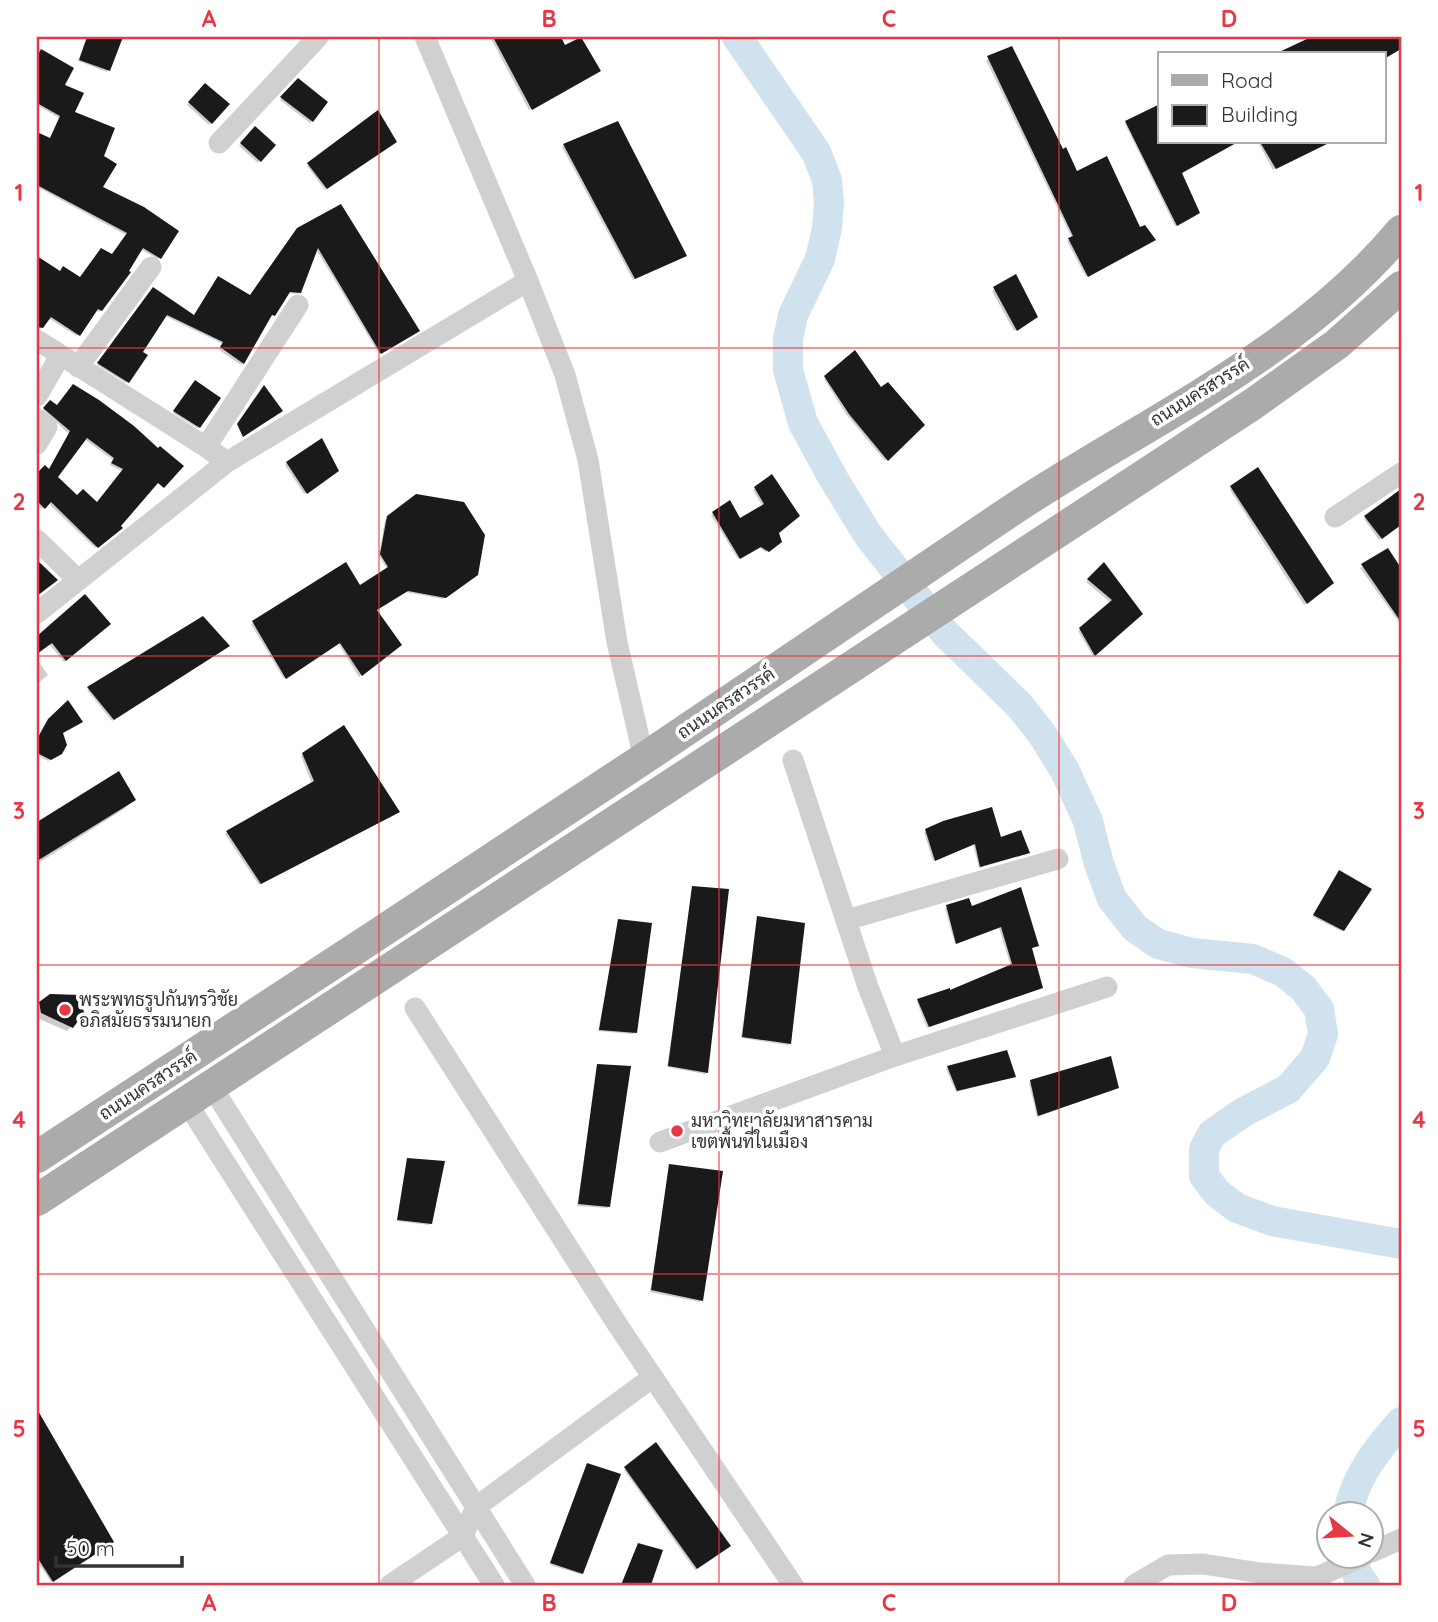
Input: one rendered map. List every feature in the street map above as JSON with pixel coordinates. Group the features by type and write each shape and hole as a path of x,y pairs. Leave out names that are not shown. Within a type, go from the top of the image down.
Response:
{"main road":[{"name":"ถนนนครสวรรค์","path":"37,1157 644,759 1013,509 1232,373 1314,315 1352,283 1401,231"},
{"name":"ถนนนครสวรรค์","path":"37,1200 1295,375 1337,344 1401,287"},
{"path":"530,833 550,865"}],"street":[{"path":"219,143 318,37"},
{"path":"425,37 565,375 588,460 617,642 644,759"},
{"path":"37,396 151,267"},
{"path":"37,613 227,462 528,281"},
{"path":"206,447 298,305"},
{"path":"37,340 227,462"},
{"path":"37,419 47,427 37,444"},
{"path":"1335,517 1401,472"},
{"path":"37,540 78,580"},
{"path":"793,760 895,1056"},
{"path":"846,920 1058,859"},
{"path":"660,1142 895,1056 1107,987"},
{"path":"415,1008 653,1377 793,1585"},
{"path":"199,1095 315,1251 526,1585"},
{"path":"199,1095 291,1267 494,1585"},
{"path":"291,1267 315,1251"},
{"path":"344,1349 367,1333"},
{"path":"390,1585 463,1536 476,1507 653,1377"},
{"path":"391,1423 414,1408"},
{"path":"1134,1585 1168,1565 1203,1564 1260,1573 1317,1577 1333,1570"}],"building":[{"path":"87,37 123,37 110,71 79,60"},
{"path":"493,37 561,37 565,45 581,37 601,71 532,110"},
{"path":"1311,37 1399,37 1401,49 1386,58 1386,52 1279,52"},
{"path":"1012,46 1063,149 1066,147 1077,171 1107,156 1140,227 1145,225 1156,240 1088,277 1068,238 1073,236 987,56"},
{"path":"41,49 74,68 65,85 84,93 75,112 115,128 104,156 117,164 103,187 144,207 179,231 161,259 143,248 129,271 131,272 102,311 98,309 80,336 51,317 43,328 37,327 37,256 60,271 63,266 80,277 101,248 112,254 127,233 37,185 37,132 50,138 60,116 37,103 37,57"},
{"path":"298,78 328,102 313,122 280,97"},
{"path":"205,83 230,104 212,124 188,102"},
{"path":"1158,105 1158,144 1234,144 1182,173 1200,213 1177,226 1125,121"},
{"path":"378,110 397,142 327,189 307,163"},
{"path":"618,121 687,256 635,279 563,144"},
{"path":"255,126 276,145 261,162 240,143"},
{"path":"1261,144 1327,144 1276,169"},
{"path":"341,204 420,331 381,354 318,248 301,293 290,292 275,316 272,315 244,364 220,347 223,342 167,315 143,352 148,355 129,383 97,363 153,287 194,315 218,276 250,295 297,228"},
{"path":"1016,274 1038,317 1017,331 993,287"},
{"path":"855,350 881,387 888,382 925,425 888,461 849,414 824,376"},
{"path":"195,380 221,398 200,428 173,411"},
{"path":"73,384 99,400 184,466 164,488 158,483 121,526 123,528 98,548 51,502 45,509 37,501 37,473 45,465 49,469 70,431 43,408 50,400 57,405","holes":["87,438 114,458 111,463 123,469 97,502 83,489 77,495 58,477"]},
{"path":"264,385 283,411 243,437 237,424"},
{"path":"322,438 339,471 307,494 286,462"},
{"path":"1258,467 1334,583 1307,604 1230,486"},
{"path":"772,474 800,516 779,533 782,542 769,552 761,547 740,559 712,512 730,500 740,518 764,504 754,487"},
{"path":"1401,489 1401,525 1382,539 1364,516"},
{"path":"416,494 464,502 485,535 478,575 446,598 408,591 377,610 402,645 362,676 340,643 286,679 252,621 346,562 360,585 388,567 380,554 387,516"},
{"path":"1388,548 1401,568 1401,622 1361,564"},
{"path":"37,560 58,580 37,596"},
{"path":"1104,562 1143,614 1095,656 1079,628 1112,600 1087,579"},
{"path":"85,594 111,624 66,661 52,643 37,654 37,636"},
{"path":"203,616 230,646 114,720 87,687"},
{"path":"68,700 83,722 63,733 67,745 62,754 51,760 37,753 37,739 48,719"},
{"path":"344,725 400,812 261,884 226,831 314,781 302,753"},
{"path":"119,771 136,800 37,861 37,822"},
{"path":"992,807 1001,837 1021,830 1030,853 980,867 975,844 935,861 925,829"},
{"path":"1339,870 1372,889 1344,931 1313,915"},
{"path":"692,886 729,889 708,1073 668,1066"},
{"path":"1021,887 1039,946 1032,948 1043,988 929,1027 917,999 950,990 1012,964 1001,927 956,944 946,905 969,898 972,906"},
{"path":"757,916 805,923 791,1044 742,1037"},
{"path":"618,919 652,923 637,1033 599,1030"},
{"path":"50,994 81,995 84,1013 73,1028 41,1013 39,1002"},
{"path":"1007,1050 1016,1077 957,1091 947,1066"},
{"path":"1111,1056 1119,1088 1038,1116 1030,1080"},
{"path":"597,1064 631,1066 610,1207 578,1204"},
{"path":"407,1158 445,1161 432,1224 397,1220"},
{"path":"669,1164 723,1171 703,1301 651,1290"},
{"path":"37,1409 114,1542 53,1582 37,1557"},
{"path":"656,1442 731,1546 697,1569 624,1467"},
{"path":"587,1463 621,1474 583,1574 550,1563"},
{"path":"638,1543 663,1550 651,1585 621,1585"}],"waterway":[{"path":"737,37 816,152 827,180 827,228 820,259 793,315 788,339 788,370 803,423 833,478 868,535 945,633 1020,706 1042,734 1065,771 1088,821 1099,864 1112,899 1135,928 1158,944 1192,953 1253,959 1283,972 1303,988 1319,1009 1323,1034 1315,1058 1288,1089 1242,1113 1212,1134 1204,1149 1204,1176 1217,1193 1237,1208 1272,1221 1401,1244"},
{"path":"1351,1500 1361,1476 1375,1453 1401,1422"},
{"path":"1356,1570 1365,1585"}],"place":[{"name":"พระพุทธรูปกันทรวิชัย อภิสมัยธรรมนายก","path":"65,1010"},
{"name":"มหาวิทยาลัยมหาสารคาม เขตพื้นที่ในเมือง","path":"677,1131"}]}
